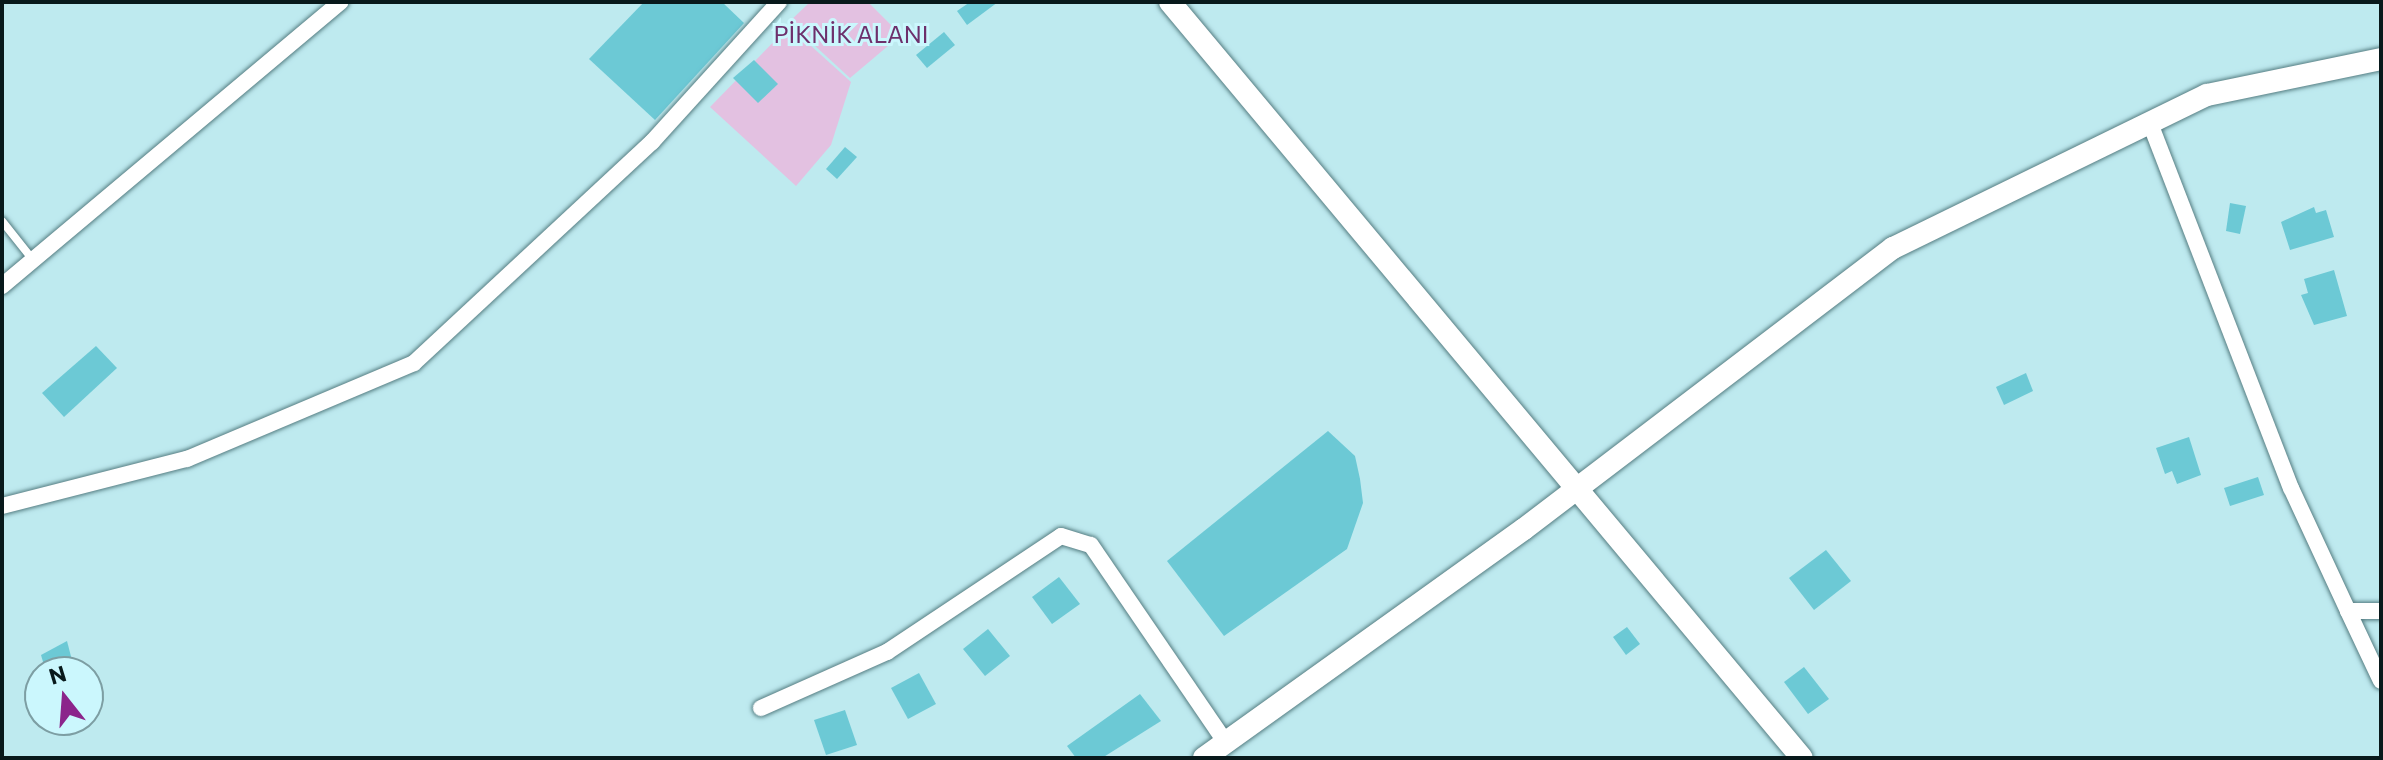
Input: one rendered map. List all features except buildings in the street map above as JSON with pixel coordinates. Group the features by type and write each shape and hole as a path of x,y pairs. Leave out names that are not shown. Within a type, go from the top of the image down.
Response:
{"street":[{"path":"2,286 341,2"},
{"path":"1170,2 1802,758"},
{"path":"2,506 179,462 414,363 652,142 769,5"},
{"path":"1204,758 1578,489 1893,248 2207,95 2381,59"},
{"path":"2150,123 2291,488 2381,681"},
{"path":"761,708 887,652 1061,536 1091,545 1226,743"},
{"path":"2348,611 2381,611"}],"lane":[{"path":"2,221 33,260"}],"green space":[{"name":"PİKNİK ALANI","path":"810,2 868,2 901,35 850,78 789,22"},
{"path":"789,26 851,82 831,145 796,186 710,107"}]}
